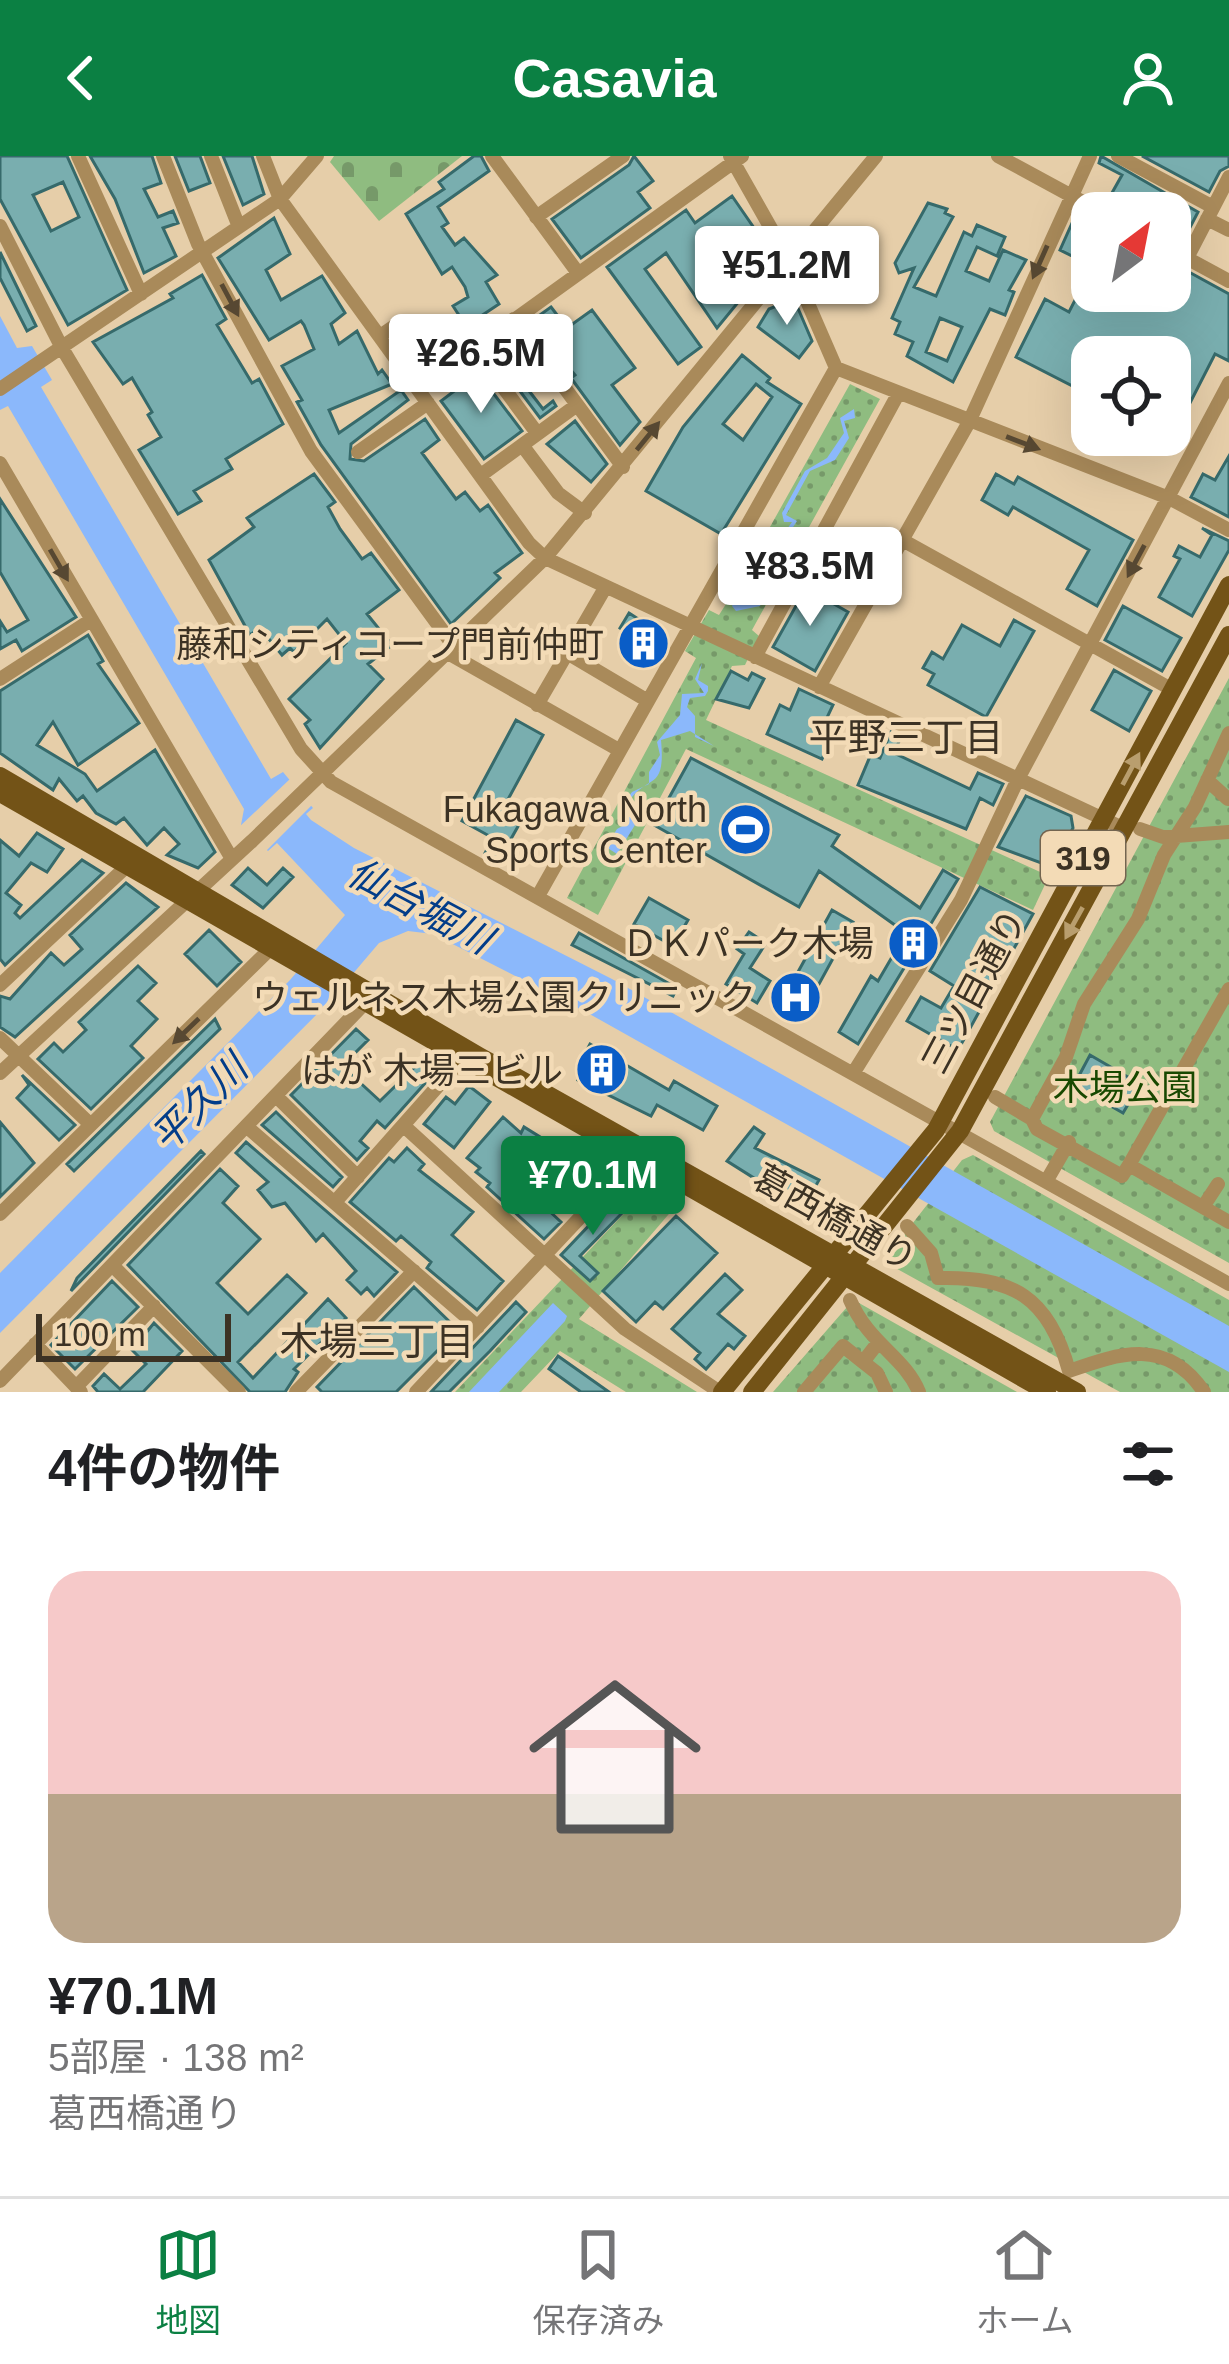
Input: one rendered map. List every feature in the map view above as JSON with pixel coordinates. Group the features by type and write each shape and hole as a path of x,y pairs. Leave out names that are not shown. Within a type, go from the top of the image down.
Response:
{"main road":[{"name":"三ツ目通り","path":"752,1392 890,1189 948,1131 1105,818 1229,585"},
{"name":"三ツ目通り","path":"721,1392 907,1201 1132,829 1229,635"},
{"name":"葛西橋通り","path":"0,776 460,1060 635,1159 1077,1392"},
{"name":"葛西橋通り","path":"0,793 127,866 192,895 270,949 296,955"},
{"name":"葛西橋通り","path":"356,995 841,1267 1047,1392"}],"street":[{"path":"78,156 141,294"},
{"path":"163,156 203,252 311,451 450,648 537,705 620,750"},
{"path":"211,156 239,227"},
{"path":"263,156 280,199 529,544 545,558 1132,829 1163,837 1229,831"},
{"path":"0,389 280,199 317,156"},
{"path":"536,217 623,156"},
{"path":"0,1072 252,841 545,558 876,156"},
{"path":"998,156 1070,195"},
{"path":"820,687 969,422 1090,156"},
{"path":"1118,156 1210,213 1229,230"},
{"path":"497,158 578,273"},
{"path":"418,389 735,158 790,262 836,368 897,396 1169,498 1229,530"},
{"path":"1191,249 1229,177"},
{"path":"0,226 62,348 321,773 854,1072 948,1131 1047,1180 1229,1284"},
{"path":"1191,261 1229,281"},
{"path":"514,319 623,467"},
{"path":"380,337 399,323"},
{"path":"474,348 537,433"},
{"path":"538,896 836,368"},
{"path":"854,1072 968,885 1018,778 1229,382"},
{"path":"748,654 897,396"},
{"path":"358,452 428,403"},
{"path":"481,475 577,405"},
{"path":"522,445 558,494 585,513"},
{"path":"0,464 232,859"},
{"path":"904,541 1173,690"},
{"path":"537,705 605,588"},
{"path":"0,679 91,620"},
{"path":"567,653 648,701"},
{"path":"1032,1119 1066,1057 1084,1004 1138,919 1229,733"},
{"path":"1207,780 1228,800"},
{"path":"0,985 127,866"},
{"path":"0,1214 270,949"},
{"path":"995,1097 1032,1119 1037,1129 1122,1176 1229,988"},
{"path":"0,1381 276,1096 356,995"},
{"path":"0,1037 90,1124"},
{"path":"334,1202 460,1060"},
{"path":"276,1096 358,1177"},
{"path":"247,1126 478,1327"},
{"path":"404,1126 625,1329 721,1392"},
{"path":"1047,1180 1068,1144"},
{"path":"416,1392 635,1159"},
{"path":"1129,1165 1229,1222"},
{"path":"1203,1207 1218,1184"},
{"path":"907,1226 931,1253 938,1278 929,1292"},
{"path":"112,1265 239,1392"},
{"path":"296,1392 414,1270"},
{"path":"938,1278 992,1282 1022,1293 1052,1321 1069,1371 1134,1351 1183,1370 1204,1392"},
{"path":"850,1300 863,1332 905,1369 919,1392"},
{"path":"35,1344 79,1389 154,1306"},
{"path":"863,1362 877,1344"},
{"path":"804,1392 842,1346 878,1373 886,1392"}],"green space":[{"path":"334,156 462,156 379,221 330,162"},
{"path":"850,384 880,399 752,630 759,636 745,665 732,666 706,720 1049,876 1033,910 686,749 598,915 567,898 696,658 685,651 709,610 719,615 733,593"},
{"name":"木場公園","path":"1229,678 1229,1263 994,1131 990,1122"},
{"name":"木場公園","path":"973,1155 1229,1300 1229,1392 1120,1392 890,1265 891,1251 962,1160"},
{"path":"652,1184 680,1201 579,1319 697,1392 626,1392 560,1351 521,1392 455,1392"},
{"path":"859,1303 1017,1392 773,1392 847,1307"}],"water":[{"path":"0,316 17,348 32,346 52,380 41,387 271,779 283,772 313,808 306,814 311,820 354,848 612,979 1229,1326 1229,1372 586,1012 433,934 408,931 379,943 328,1003 0,1333 0,1273 290,980 345,915 277,843 268,851 241,825 244,809 8,406 0,410"},
{"path":"854,409 855,418 844,421 849,438 835,460 810,471 786,515 797,521 776,553 780,567 760,606 736,611 732,606 746,578 762,578 775,565 771,552 792,522 784,522 782,513 805,471 827,458 844,433 840,418"},
{"path":"702,663 698,680 708,691 705,696 690,698 687,707 695,716 695,734 690,731 661,740 661,768 649,783 649,772 660,755 657,742 680,715 682,694 704,693 695,679"},
{"path":"644,786 627,804 635,825 617,854 606,847 617,829 628,823 624,803 632,792"},
{"path":"553,1303 567,1316 565,1321 499,1392 469,1392"}],"pier":[{"path":"290,779 314,803 263,854 238,828"}],"building":[{"path":"0,156 67,156 127,290 68,325 0,199","holes":["63,182 79,217 51,231 33,195"]},
{"path":"90,156 152,156 161,183 144,189 158,217 173,211 178,223 163,228 176,256 144,273 115,199"},
{"path":"175,156 200,156 210,183 189,191"},
{"path":"223,156 252,156 264,194 243,205"},
{"path":"474,156 481,156 489,171 438,207 448,223 442,227 455,245 464,238 497,275 486,282 499,304 466,326 453,306 468,297 465,287 452,267 442,274 406,214 444,189 439,182"},
{"path":"634,156 653,181 638,192 650,208 581,258 552,219 629,165"},
{"path":"1101,156 1163,192 1112,192 1122,175 1099,163"},
{"path":"1142,156 1229,156 1229,166 1220,171 1209,192"},
{"path":"732,196 774,257 737,296 740,300 717,328 666,253 645,269 701,347 678,364 607,267 686,210 695,223"},
{"path":"928,203 947,209 945,213 953,217 914,287 936,296 964,232 972,236 977,225 1005,237 997,256 977,247 966,271 989,281 1003,250 1026,260 1009,290 1014,292 1005,315 990,309 953,382 907,356 913,342 895,334 900,322 892,318 914,268 899,273 895,263","holes":["940,318 962,327 947,361 926,352"]},
{"path":"274,218 290,254 266,270 281,300 322,276 345,313 331,324 339,344 357,331 378,374 382,370 392,384 329,410 339,433 401,390 408,400 351,444 350,459 364,461 425,419 439,440 422,453 456,499 465,492 480,511 488,505 522,553 495,573 500,578 451,624 321,445 297,402 302,400 282,366 314,349 304,325 301,321 269,340 218,258"},
{"path":"1071,225 1071,256 1060,250"},
{"path":"0,252 36,326 27,331 0,278"},
{"path":"1191,273 1229,294 1229,361 1215,354 1191,401 1191,336 1071,336 1071,385 1016,357 1045,299 1069,312 1071,308 1071,312 1191,312"},
{"path":"202,275 226,319 217,325 252,383 259,379 283,424 226,459 232,469 194,491 201,501 178,514 139,450 161,437 148,415 152,412 132,378 123,384 93,342 173,298 170,294"},
{"path":"794,299 812,341 799,358 758,327 769,309"},
{"path":"551,307 567,328 592,310 635,368 612,385 640,422 620,445 571,378 575,375 530,322"},
{"path":"512,335 538,373 523,383 543,409 553,401 556,406 540,418 490,351"},
{"path":"742,355 770,378 767,382 801,404 721,534 646,491 683,427","holes":["756,384 772,397 743,440 723,424"]},
{"path":"478,373 522,431 484,459 441,401"},
{"path":"575,421 607,464 591,482 547,444"},
{"path":"1229,456 1229,517 1191,497 1203,474 1215,480"},
{"path":"314,474 335,502 328,507 340,529 362,559 371,553 399,590 367,614 392,645 368,664 383,679 320,748 305,724 310,720 289,699 346,643 327,619 294,652 290,648 282,655 260,628 250,635 209,560 254,527 247,518"},
{"path":"996,474 1014,484 1018,477 1133,540 1097,606 1067,589 1089,550 1013,507 1008,515 982,500"},
{"path":"0,499 76,617 22,651 16,640 0,649 0,621 7,632 28,620 0,572"},
{"path":"1202,528 1229,541 1229,550 1192,616 1159,597 1180,559 1174,556 1179,546 1200,557 1212,535"},
{"path":"806,588 848,612 815,671 773,647"},
{"path":"1123,606 1181,638 1162,671 1105,640"},
{"name":"藤和シティコープ門前仲町","path":"629,613 666,637 646,668 621,652 631,636 620,628"},
{"path":"1014,620 1034,631 986,717 928,685 934,674 923,668 932,652 943,659 962,625 1000,646"},
{"path":"88,635 103,661 98,664 139,723 78,765 53,722 37,745 85,774 97,791 155,750 215,852 198,868 167,855 179,844 164,828 147,845 124,818 116,824 96,813 83,796 77,801 59,779 53,790 0,753 0,691"},
{"path":"1114,670 1151,691 1129,731 1092,710"},
{"path":"731,671 748,680 752,673 764,679 749,708 716,699"},
{"path":"799,689 833,705 823,726 835,731 822,759 767,734 780,705 790,710"},
{"path":"516,720 543,735 506,803 525,814 499,860 485,853 493,838 462,821"},
{"path":"891,732 901,737 894,753 970,789 978,773 1003,784 993,805 980,798 966,829 858,785 871,754 880,758"},
{"name":"Fukagawa North Sports Center","path":"691,758 839,835 832,846 920,908 943,870 958,879 858,1044 839,1032 871,976 878,981 906,933 819,871 799,907 654,825"},
{"path":"1026,796 1071,816 1073,828 1052,867 998,847"},
{"path":"37,833 63,849 47,872 31,863 6,893 21,905 15,913 20,918 82,860 103,873 5,965 0,959 0,840 19,856"},
{"path":"248,868 267,885 283,868 293,877 263,908 232,885"},
{"path":"126,883 158,907 15,1037 0,1027 0,996 10,999 51,953 64,965 82,949 70,935"},
{"path":"980,887 1033,914 958,1050 907,1021 921,997 941,1008 954,986 930,971"},
{"path":"649,898 688,920 673,946 634,924"},
{"path":"832,910 853,922 808,1004 787,992"},
{"path":"209,930 241,962 217,986 185,954"},
{"path":"749,932 766,943 750,968 770,981 757,1003 726,984 744,954 737,949"},
{"path":"579,933 677,988 673,996 572,945"},
{"path":"138,966 156,983 138,1001 157,1019 131,1046 143,1058 91,1109 38,1059 54,1043 63,1052 86,1030 79,1022"},
{"path":"215,1019 220,1029 74,1171 67,1164"},
{"path":"356,1029 368,1040 342,1066 380,1101 423,1059 436,1071 385,1128 377,1121 360,1141 368,1148 357,1160 291,1095"},
{"path":"590,1044 669,1090 674,1081 717,1106 703,1130 657,1105 651,1116 578,1080 583,1071 577,1068"},
{"path":"1090,1055 1140,1084 1123,1113 1074,1085"},
{"path":"22,1075 75,1125 59,1140 17,1098 29,1085"},
{"path":"469,1086 490,1102 454,1148 424,1124 446,1097 455,1104"},
{"path":"276,1112 342,1177 333,1187 262,1125"},
{"path":"503,1117 521,1133 524,1127 603,1176 584,1196 565,1184 545,1207 561,1222 544,1239 487,1187 490,1183 476,1172 480,1168 467,1158"},
{"path":"0,1122 34,1163 0,1197"},
{"path":"754,1127 764,1134 755,1148 819,1180 803,1209 727,1161"},
{"path":"246,1142 397,1272 374,1296 367,1288 361,1294 347,1280 356,1271 323,1234 316,1241 285,1203 272,1207 258,1190 268,1182 236,1153"},
{"path":"407,1148 424,1164 419,1170 473,1212 452,1235 503,1281 477,1310 427,1268 431,1262 401,1236 396,1241 350,1202 389,1158 394,1162"},
{"path":"201,1151 204,1154 71,1291 77,1278"},
{"path":"220,1169 238,1186 223,1203 260,1239 217,1283 248,1314 287,1275 306,1293 238,1362 253,1378 328,1299 346,1318 294,1369 298,1372 285,1392 250,1392 128,1265"},
{"path":"617,1196 628,1207 580,1256 598,1273 590,1281 561,1255"},
{"path":"676,1216 717,1253 663,1309 655,1302 636,1322 603,1291"},
{"path":"725,1274 742,1290 718,1314 745,1336 734,1349 728,1344 706,1369 695,1359 700,1353 672,1329"},
{"path":"112,1281 138,1307 75,1369 51,1345"},
{"path":"414,1287 458,1330 396,1392 322,1392 317,1387"},
{"path":"516,1302 526,1312 490,1351 449,1392 431,1392"},
{"path":"154,1323 182,1351 143,1392 98,1392 93,1386 104,1374 120,1389 146,1364 132,1350"},
{"path":"558,1356 609,1392 581,1392 549,1369"}],"place":[{"name":"藤和シティコープ門前仲町","path":"643,644"},
{"name":"Fukagawa North Sports Center","path":"746,830"},
{"name":"ＤＫパーク木場","path":"913,943"},
{"name":"ウェルネス木場公園クリニック","path":"795,997"},
{"name":"はが 木場三ビル","path":"602,1070"}],"district":[{"name":"平野三丁目","path":"906,737"},
{"name":"木場三丁目","path":"377,1341"}],"water label":[{"name":"仙台堀川","path":"420,906"},
{"name":"平久川","path":"199,1103"}]}
